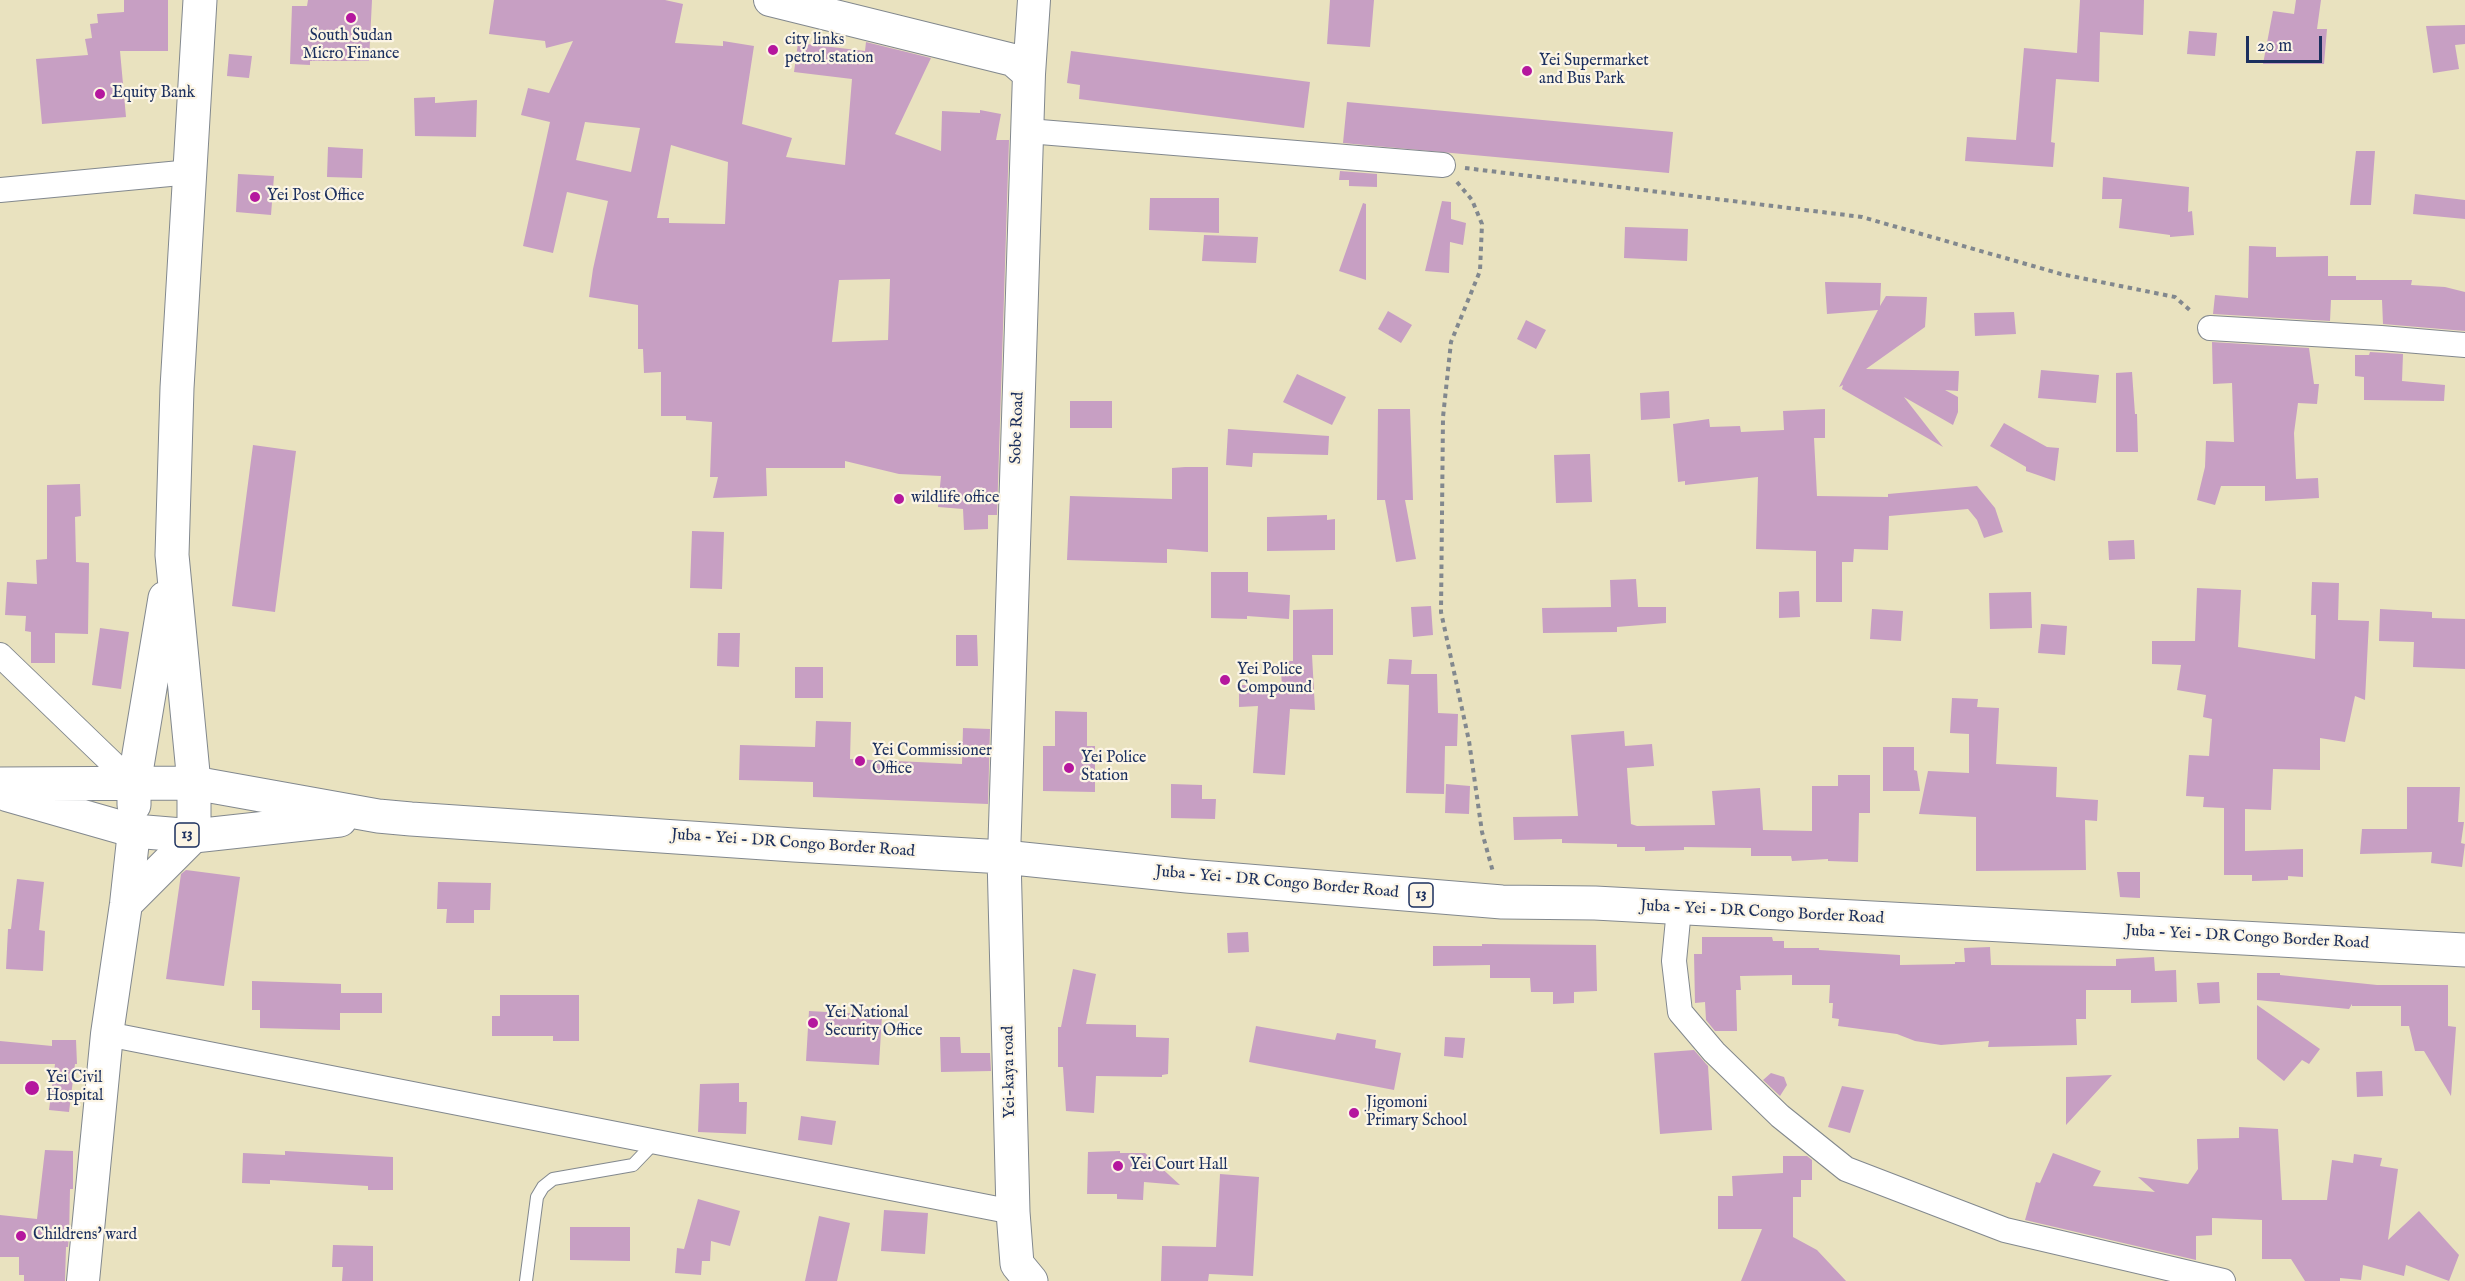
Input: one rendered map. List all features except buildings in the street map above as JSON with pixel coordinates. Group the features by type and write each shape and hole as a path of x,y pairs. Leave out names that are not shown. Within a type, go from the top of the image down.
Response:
{"main road":[{"path":"194,836 194,783 172,555 177,388 200,0"},
{"path":"134,831 134,784 172,555"},
{"name":"Juba - Yei - DR Congo Border Road","path":"0,784 194,783 378,816 782,845 1004,857 1187,876 1502,902 1594,903 2465,950"},
{"name":"Juba - Yei - DR Congo Border Road","path":"0,793 134,831 194,836 378,816"},
{"name":"Yei-kaya road","path":"1004,857 1013,1212 1022,1275"}],"street":[{"path":"770,0 1013,60 1029,74"},
{"name":"Sobe Road","path":"1004,857 1029,74 1034,0"},
{"path":"1028,131 1443,165"},
{"path":"0,190 191,172"},
{"path":"2210,328 2465,345"},
{"path":"0,655 134,784"},
{"path":"83,1281 107,1034 134,831"},
{"path":"126,904 194,836"},
{"path":"1679,909 1674,961 1680,1012 1714,1052 1780,1116 1846,1168 2005,1230 2223,1281"},
{"path":"107,1034 1013,1212"}],"lane":[{"path":"526,1281 537,1197 543,1187 553,1179 633,1165 655,1142"}],"path":[{"path":"1443,165 1862,217 2061,274 2175,297 2210,328"},
{"path":"1443,165 1472,200 1482,224 1480,271 1450,342 1443,417 1441,612 1468,741 1482,832 1502,902"}],"place":[{"name":"South Sudan Micro Finance","path":"351,18"},
{"name":"city links petrol station","path":"773,50"},
{"name":"Yei Supermarket and Bus Park","path":"1527,71"},
{"name":"Equity Bank","path":"100,94"},
{"name":"Yei Post Office","path":"255,197"},
{"name":"wildlife office","path":"899,499"},
{"name":"Yei Police Compound","path":"1225,680"},
{"name":"Yei Commissioner Office","path":"860,761"},
{"name":"Yei Police Station","path":"1069,768"},
{"name":"Yei National Security Office","path":"813,1023"},
{"name":"Yei Civil Hospital","path":"32,1088"},
{"name":"Jigomoni Primary School","path":"1354,1113"},
{"name":"Yei Court Hall","path":"1118,1166"},
{"name":"Childrens' ward","path":"21,1236"}]}
